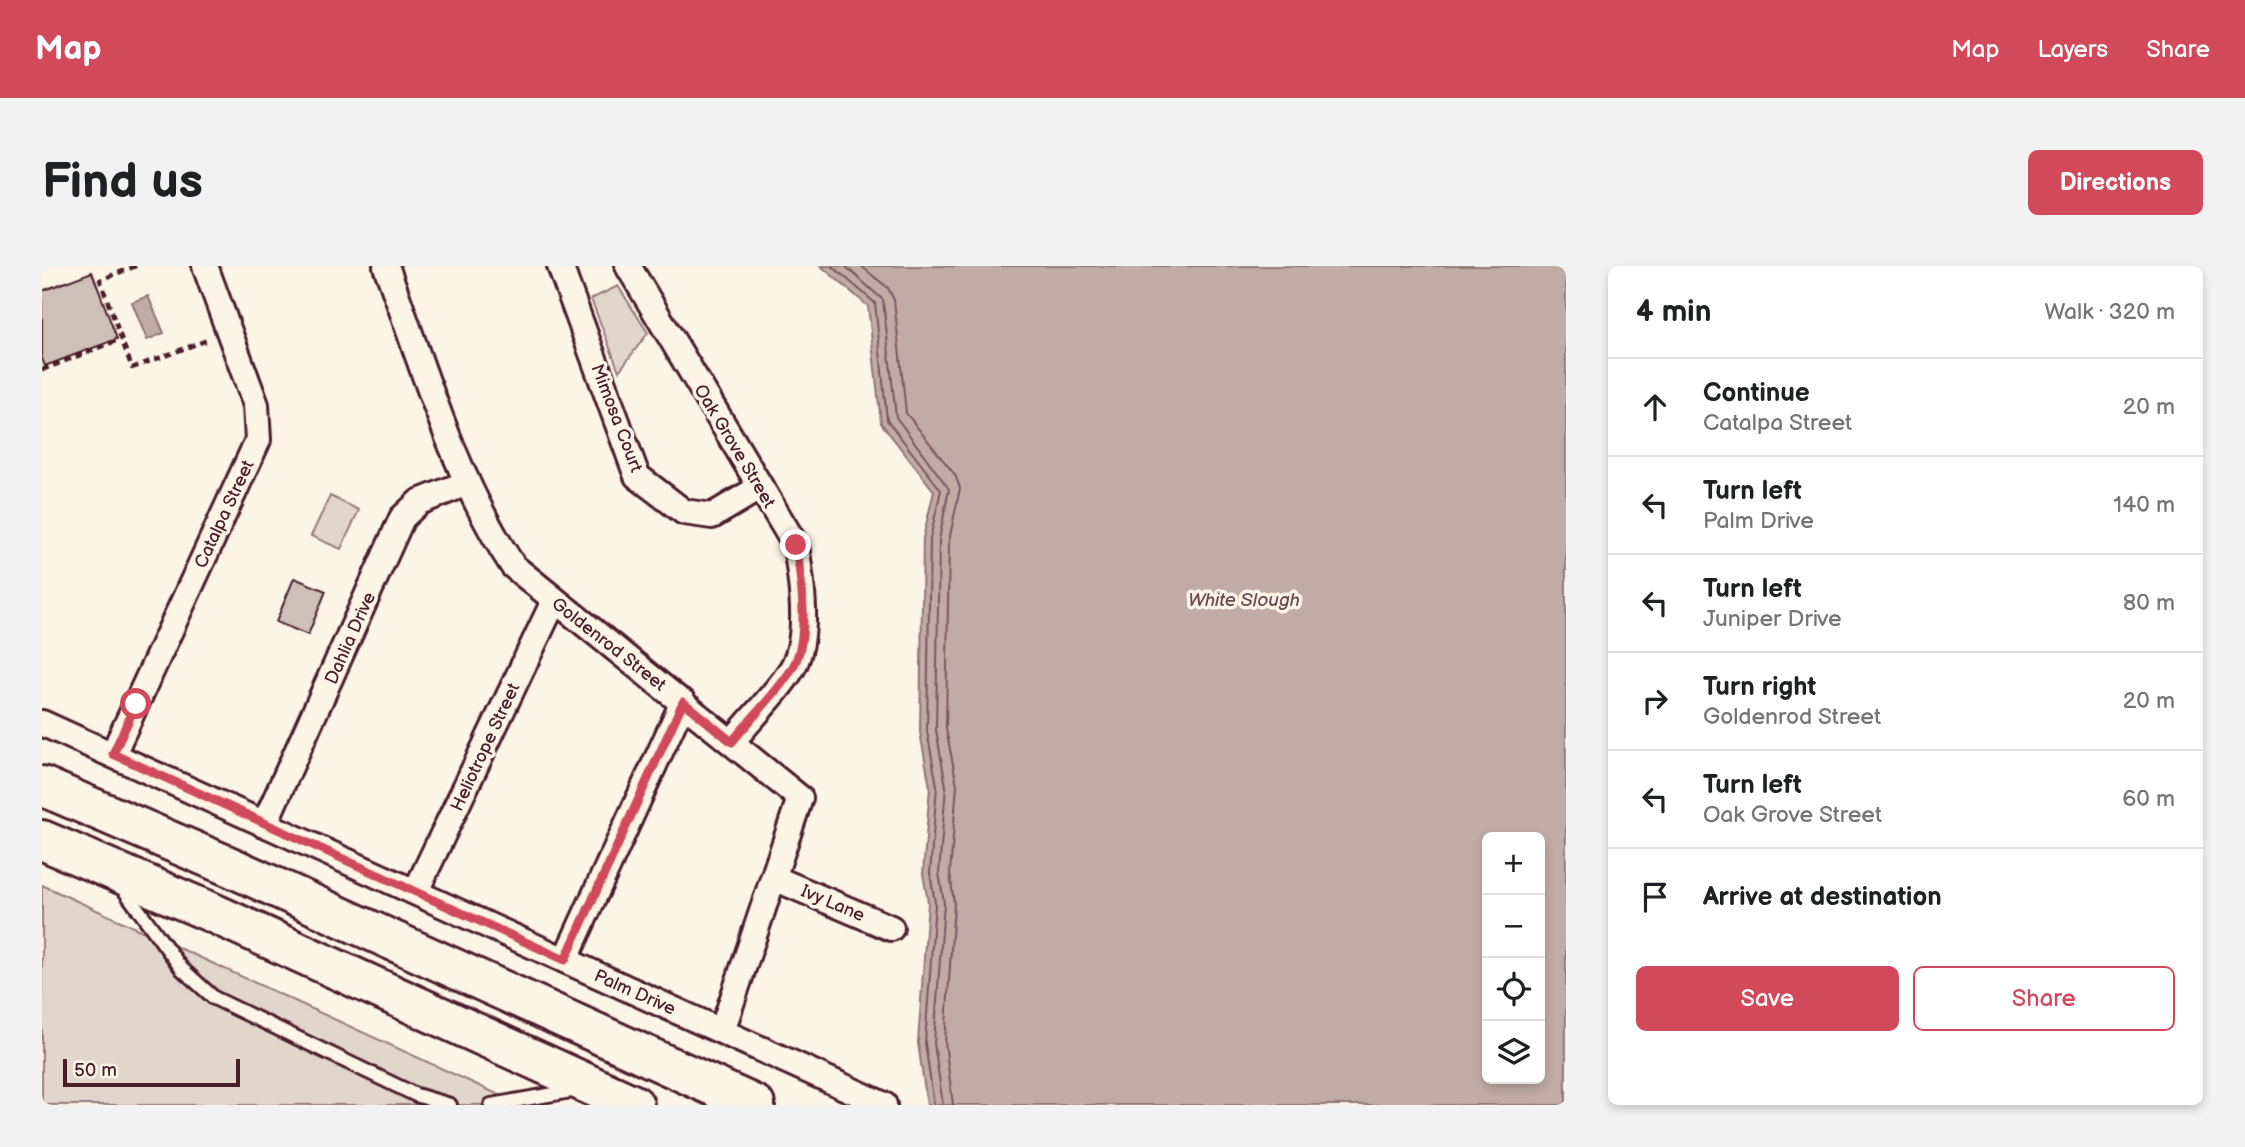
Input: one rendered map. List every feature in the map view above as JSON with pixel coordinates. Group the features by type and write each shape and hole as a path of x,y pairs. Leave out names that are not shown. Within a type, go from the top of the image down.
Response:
{"highway":[{"path":"42,786 222,863 755,1105"},
{"path":"42,840 108,867 634,1105"}],"street":[{"name":"Catalpa Street","path":"113,754 258,440 256,405 205,266"},
{"name":"Goldenrod Street","path":"386,266 484,524 513,566 800,798 722,1031"},
{"name":"Mimosa Court","path":"560,266 637,476 684,512 712,516 759,488"},
{"name":"Oak Grove Street","path":"628,266 759,488 796,545 801,578 802,640 794,665 732,742"},
{"name":"Dahlia Drive","path":"264,825 402,518 419,502 467,483"},
{"name":"Heliotrope Street","path":"416,891 554,601"},
{"path":"565,960 683,702"},
{"name":"Palm Drive","path":"42,723 884,1105"},
{"name":"Ivy Lane","path":"774,878 891,928"}],"lane":[{"path":"108,867 182,969 214,998 416,1095 450,1105"},
{"path":"491,1105 594,1087"}],"path":[{"path":"136,266 100,280 132,368 230,332"},
{"path":"42,370 121,339"}],"shaded area":[{"path":"618,286 648,333 619,371 591,299"},
{"path":"330,496 359,510 341,549 311,536"},
{"path":"42,885 521,1105 42,1105"}],"water":[{"name":"White Slough","path":"821,266 1566,266 1566,1105 927,1105 918,1043 928,902 923,874 930,787 920,732 923,538 934,491 881,423 868,306"},
{"path":"148,296 164,333 147,340 132,302"}],"building":[{"path":"92,272 117,339 45,366 42,359 42,291"},
{"path":"294,578 326,591 308,635 276,622"}],"route":[{"path":"136,704 113,754 565,960 683,702 732,742 794,665 802,640 801,578 796,545"}]}
